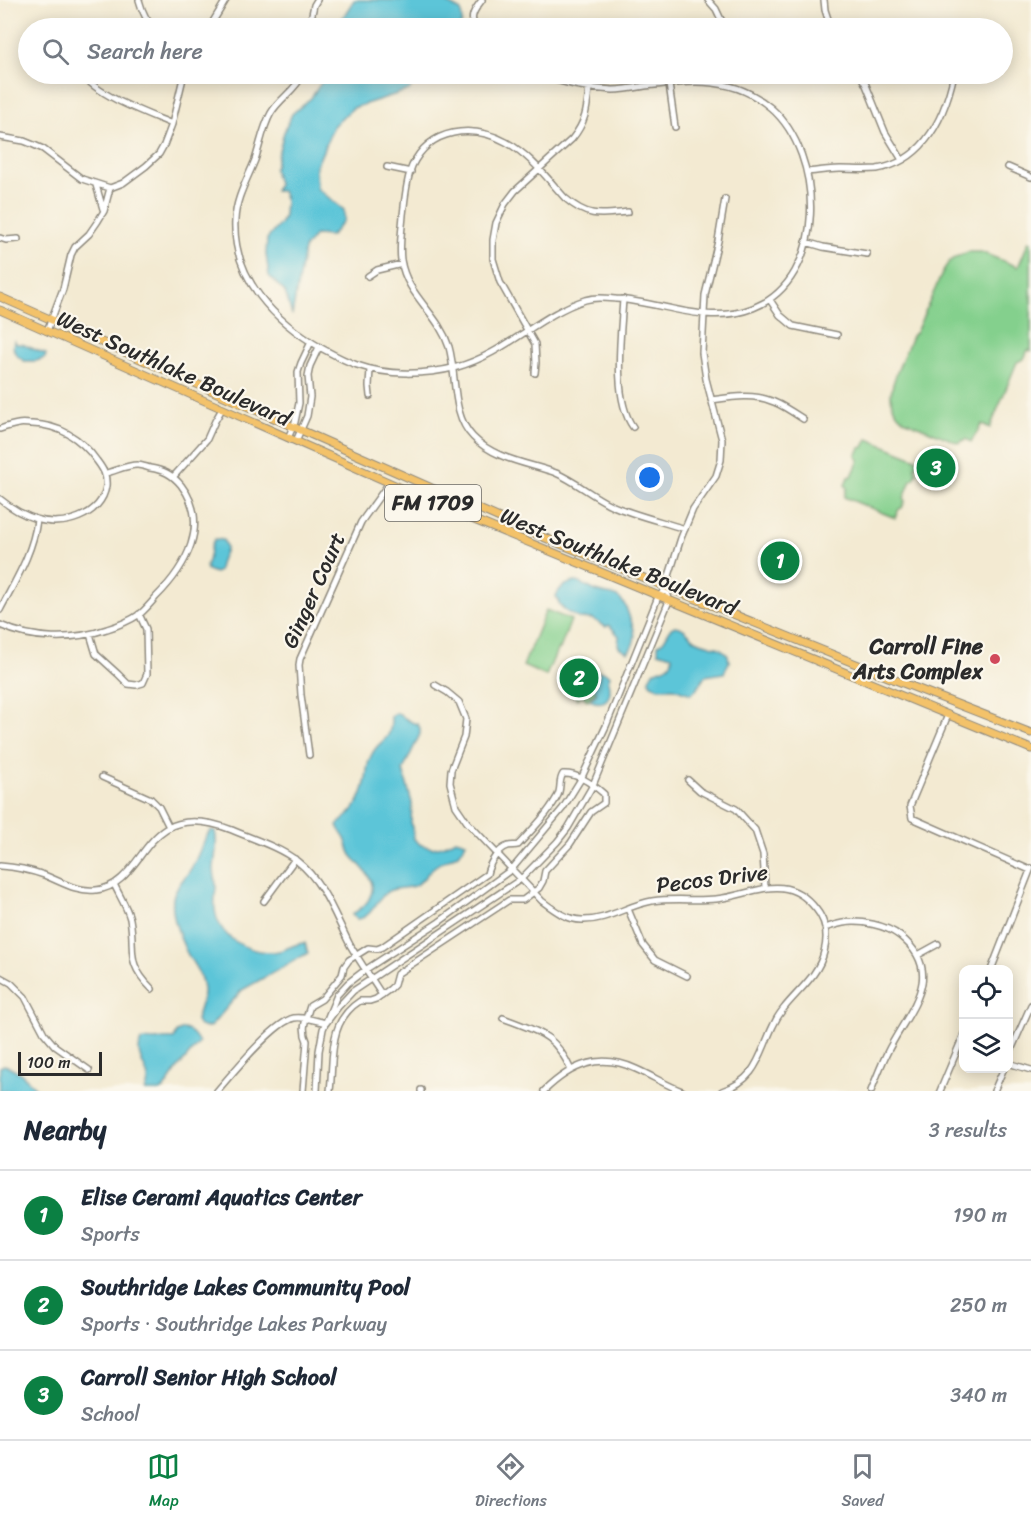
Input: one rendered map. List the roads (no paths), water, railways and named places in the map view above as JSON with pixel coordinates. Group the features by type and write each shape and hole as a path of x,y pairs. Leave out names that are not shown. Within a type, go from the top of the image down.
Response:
{"main road":[{"name":"West Southlake Boulevard","path":"0,297 538,535 1031,733"},
{"name":"West Southlake Boulevard","path":"0,310 466,518 1031,749"}],"street":[{"path":"139,0 146,18"},
{"path":"215,18 226,0"},
{"path":"311,18 317,0"},
{"path":"472,18 482,0"},
{"path":"708,0 720,18"},
{"path":"824,0 828,18"},
{"path":"92,84 137,109 172,124"},
{"path":"0,137 24,141 43,149 82,180 110,188 123,183 159,154 172,124 182,84"},
{"path":"296,84 270,114 254,162 240,194 235,220 238,251 251,285 264,303 292,329 319,347 356,365 398,373 453,368 488,356 568,306 590,298 623,299 713,316 735,314 770,300 781,290 794,272 806,242 810,214 807,172 791,132 777,114 754,95 723,84"},
{"path":"569,84 615,90 669,84 675,127"},
{"path":"865,84 885,132 902,160"},
{"path":"807,172 878,168 890,166 902,160 921,146 935,128 951,84"},
{"path":"535,373 537,349 500,282 493,259 496,223 505,204 515,191 579,130 584,120 589,88"},
{"path":"628,212 601,215 586,212 572,204 525,155 506,142 464,131 429,143 419,154 411,172 406,193 401,238 402,264 411,290 441,327 450,351 462,419 472,437 498,454 557,474 612,505 685,529"},
{"path":"387,167 411,172"},
{"path":"1008,167 1031,177"},
{"path":"96,185 104,211"},
{"path":"47,331 63,289 70,255 89,234 104,211 110,188"},
{"path":"326,1023 353,991 521,879 568,828 593,785 669,601 667,588 672,564 685,529 693,509 716,476 721,460 722,440 702,353 705,295 725,199"},
{"path":"0,238 18,239"},
{"path":"806,242 867,254"},
{"path":"368,276 377,270 402,264"},
{"path":"623,299 619,363 626,413 633,427"},
{"path":"770,300 780,315 793,326 837,335"},
{"path":"288,438 299,403 298,372 311,342"},
{"path":"296,441 307,416 308,376 319,347"},
{"path":"370,369 370,396"},
{"path":"711,400 745,396 765,398 803,419"},
{"path":"174,476 207,439 222,409"},
{"path":"0,429 19,423 46,425 66,432 88,448 106,473 103,498 85,516 72,520 38,520 10,508 0,499"},
{"path":"0,625 24,634 50,637 70,638 90,634 108,629 139,614 171,582 187,557 193,536 194,513 189,496 174,476 162,470 136,465 106,473"},
{"name":"Ginger Court","path":"309,755 301,695 300,659 361,522 389,483"},
{"path":"0,610 27,559 38,520"},
{"path":"317,1091 319,1051 326,1023 337,995 365,970 439,922 512,869 562,808 581,779 606,726 658,597 667,588"},
{"path":"90,634 96,654 128,684 143,683 147,674 146,629 139,614"},
{"name":"Pecos Drive","path":"435,685 459,702 466,719 464,737 451,770 450,783 456,806 467,822 551,908 569,918 585,921 602,918 652,901 718,898 765,887 780,887 799,893 810,902 821,916 825,928"},
{"path":"948,715 910,806 912,818 1031,869 993,965"},
{"path":"303,1091 307,1041 303,1028 305,1018 310,1006 322,999 342,975 346,962 368,948 382,947 478,882 487,874 489,865 498,854 509,846 518,845 532,830 559,795 563,774 581,779 604,794 604,803 591,812 570,844 545,871 542,885 523,900 509,900 397,974 394,985 370,1001 360,1001 344,1017 332,1044 330,1091"},
{"path":"102,777 151,799 159,807 169,827"},
{"path":"688,780 700,791 736,809 755,830 763,854 765,887"},
{"path":"0,866 17,867 79,889 98,890 114,884 128,873 153,840 169,827 189,822 204,822 228,829 267,844 295,860 311,874 356,955 382,994"},
{"path":"264,901 295,860"},
{"path":"114,884 130,919 135,967 152,989"},
{"path":"628,909 643,945 655,960 687,976"},
{"path":"722,1091 732,1089 755,1067 780,1012 819,966 826,945 825,928 844,923 867,924 893,931 918,955 923,975 920,995 887,1052 871,1091"},
{"path":"918,955 938,944"},
{"path":"0,977 11,983 25,997 44,1033 55,1046 89,1070"},
{"path":"1013,1046 1031,1005"},
{"path":"217,1091 237,1067 280,1025 293,1018 326,1023"},
{"path":"503,1018 549,1038 560,1049 571,1070"},
{"path":"940,1091 959,1044"},
{"path":"544,1091 571,1070 605,1061 635,1068 682,1091"},
{"path":"1013,1065 1031,1070"},
{"path":"994,1091 1002,1073"}],"water":[{"path":"354,0 442,0 461,11 462,18 343,18"},
{"path":"320,84 414,84 409,90 353,108 334,125 316,167 317,188 344,210 344,220 331,236 315,235 304,249 292,315 285,292 269,276 266,254 267,239 284,216 285,199 282,191 275,191 278,184 274,170 284,132 292,114 311,98"},
{"path":"14,341 46,354 45,358 24,361 14,350"},
{"path":"215,539 223,540 226,549 219,571 215,573 207,570 206,566 211,545"},
{"path":"575,582 620,598 624,603 635,635 628,652 620,648 619,636 609,625 606,627 593,619 578,618 560,605 556,596 559,590"},
{"path":"675,626 696,640 717,647 728,655 729,662 724,673 705,676 691,694 674,688 658,688 650,683 649,679 653,672 671,663 672,656 658,652 658,645"},
{"path":"598,671 610,676 608,698 600,703 590,700 597,693 593,686 599,676"},
{"path":"396,713 417,724 420,728 420,734 403,770 412,803 411,822 414,839 421,845 432,848 443,846 456,839 466,842 459,853 434,867 417,884 387,892 366,916 357,919 352,915 367,902 372,892 371,880 351,855 337,825 353,810 359,800 370,759 374,750 390,732 391,716"},
{"path":"211,830 215,831 216,840 215,910 217,920 227,935 242,945 260,951 275,952 305,943 308,953 242,990 211,1026 205,1028 198,1025 196,1020 203,997 202,983 178,931 173,900 176,890 192,867"},
{"path":"183,1029 193,1034 199,1043 164,1089 145,1091 148,1080 140,1056 141,1041 174,1039 177,1032"},
{"path":"4,1065 19,1072 38,1091 0,1091 0,1067"}],"place":[{"name":"Carroll Senior High School","path":"936,468"},
{"name":"Elise Cerami Aquatics Center","path":"780,561"},
{"name":"Carroll Fine Arts Complex","path":"995,659"},
{"name":"Southridge Lakes Community Pool","path":"579,678"}]}
